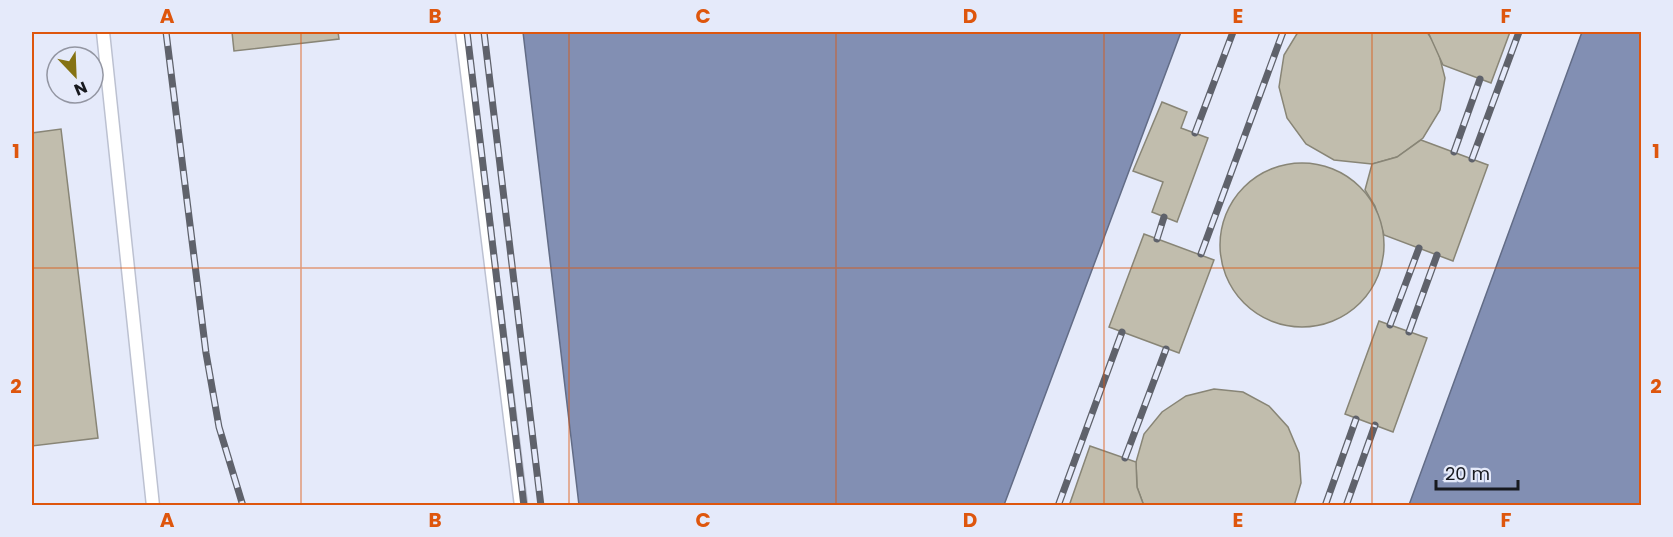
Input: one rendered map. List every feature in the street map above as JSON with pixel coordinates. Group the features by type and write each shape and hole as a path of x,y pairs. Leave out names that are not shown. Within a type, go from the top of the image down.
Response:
{"lane":[{"path":"104,32 153,506"},
{"path":"462,32 521,506"}],"water":[{"path":"523,32 1181,32 1004,505 579,505"},
{"path":"1582,32 1641,32 1641,505 1409,505"}],"building":[{"path":"232,32 338,32 339,39 234,51"},
{"path":"1298,32 1427,32 1437,47 1445,78 1440,110 1423,138 1397,157 1372,164 1334,160 1306,144 1287,118 1279,87 1284,55"},
{"path":"1430,32 1510,32 1491,83 1443,65"},
{"path":"1162,102 1187,112 1181,128 1208,138 1177,222 1152,212 1163,182 1133,171"},
{"path":"61,129 98,438 32,446 32,133"},
{"path":"1421,140 1488,165 1453,261 1384,235 1375,206 1365,190 1372,164 1397,157"},
{"path":"1302,163 1333,169 1360,187 1378,214 1384,245 1378,276 1360,303 1333,321 1302,327 1271,321 1244,303 1226,276 1220,245 1226,214 1244,187 1271,169"},
{"path":"1144,234 1214,260 1179,353 1109,327"},
{"path":"1379,321 1427,338 1393,432 1345,414"},
{"path":"1214,389 1243,392 1269,406 1288,427 1299,453 1301,483 1294,506 1144,506 1137,487 1136,462 1144,434 1162,412 1186,396"},
{"path":"1090,446 1136,462 1137,487 1144,506 1069,506"}],"railway":[{"path":"166,32 206,353 219,427 243,506"},
{"path":"467,32 524,506"},
{"path":"484,32 541,506"},
{"path":"1195,133 1233,32"},
{"path":"1201,254 1283,32"},
{"path":"1472,159 1519,32"},
{"path":"1454,152 1480,79"},
{"path":"1157,239 1164,217"},
{"path":"1390,325 1419,248"},
{"path":"1409,332 1437,255"},
{"path":"1058,506 1122,332"},
{"path":"1125,458 1166,349"},
{"path":"1325,506 1356,419"},
{"path":"1346,506 1375,425"}]}
